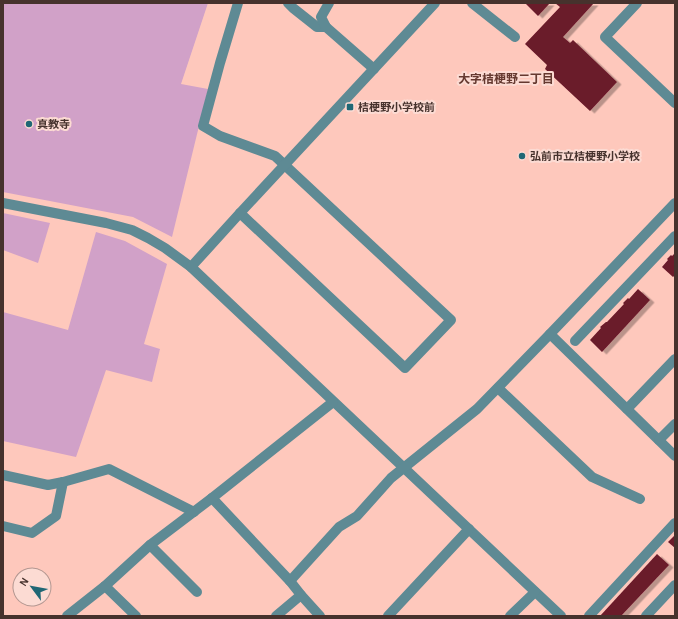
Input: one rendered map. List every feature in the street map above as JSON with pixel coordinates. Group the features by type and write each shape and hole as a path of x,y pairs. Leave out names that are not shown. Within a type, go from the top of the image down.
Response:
{"street":[{"path":"238,3 203,126 220,136 275,156 451,320 405,368 240,212"},
{"path":"288,3 317,27 326,27"},
{"path":"329,3 321,17 326,27 374,69"},
{"path":"191,267 240,212 435,3"},
{"path":"472,3 515,37"},
{"path":"637,3 605,37 675,103"},
{"path":"3,203 106,223 132,230 165,248 191,267 561,616"},
{"path":"290,581 339,527 357,516 391,478 477,409 675,203"},
{"path":"575,341 675,236"},
{"path":"550,334 675,456"},
{"path":"627,409 675,359"},
{"path":"498,388 592,477 640,499"},
{"path":"66,616 105,586 150,545 333,402"},
{"path":"659,440 675,424"},
{"path":"3,475 48,485 108,469 194,512"},
{"path":"3,526 32,533 56,516 63,482"},
{"path":"212,498 290,581 320,616"},
{"path":"589,616 675,524"},
{"path":"388,616 469,530"},
{"path":"150,545 197,592"},
{"path":"646,616 675,584"},
{"path":"105,586 136,616"},
{"path":"510,616 536,592"},
{"path":"276,616 301,595"}],"shaded area":[{"path":"3,3 208,3 181,84 208,89 172,237 133,217 3,192"},
{"path":"3,213 50,223 38,263 3,250"},
{"path":"96,232 125,241 167,264 144,344 160,349 152,382 106,370 76,457 3,441 3,312 68,330"}],"building":[{"path":"525,3 550,3 538,16"},
{"path":"555,3 594,3 563,37 570,43 573,40 617,82 590,111 545,69 547,65 525,44 560,7"},
{"path":"675,253 675,275 673,277 662,267 668,260 667,259"},
{"path":"638,289 650,300 602,352 590,340 601,328 600,327 607,322 624,304 623,303"},
{"path":"675,535 675,548 668,542"},
{"path":"657,554 669,565 621,616 600,616"}],"place":[{"name":"桔梗野小学校前","path":"350,107"},
{"name":"真教寺","path":"29,124"},
{"name":"弘前市立桔梗野小学校","path":"522,156"}],"district":[{"name":"大字桔梗野二丁目","path":"506,79"}]}
